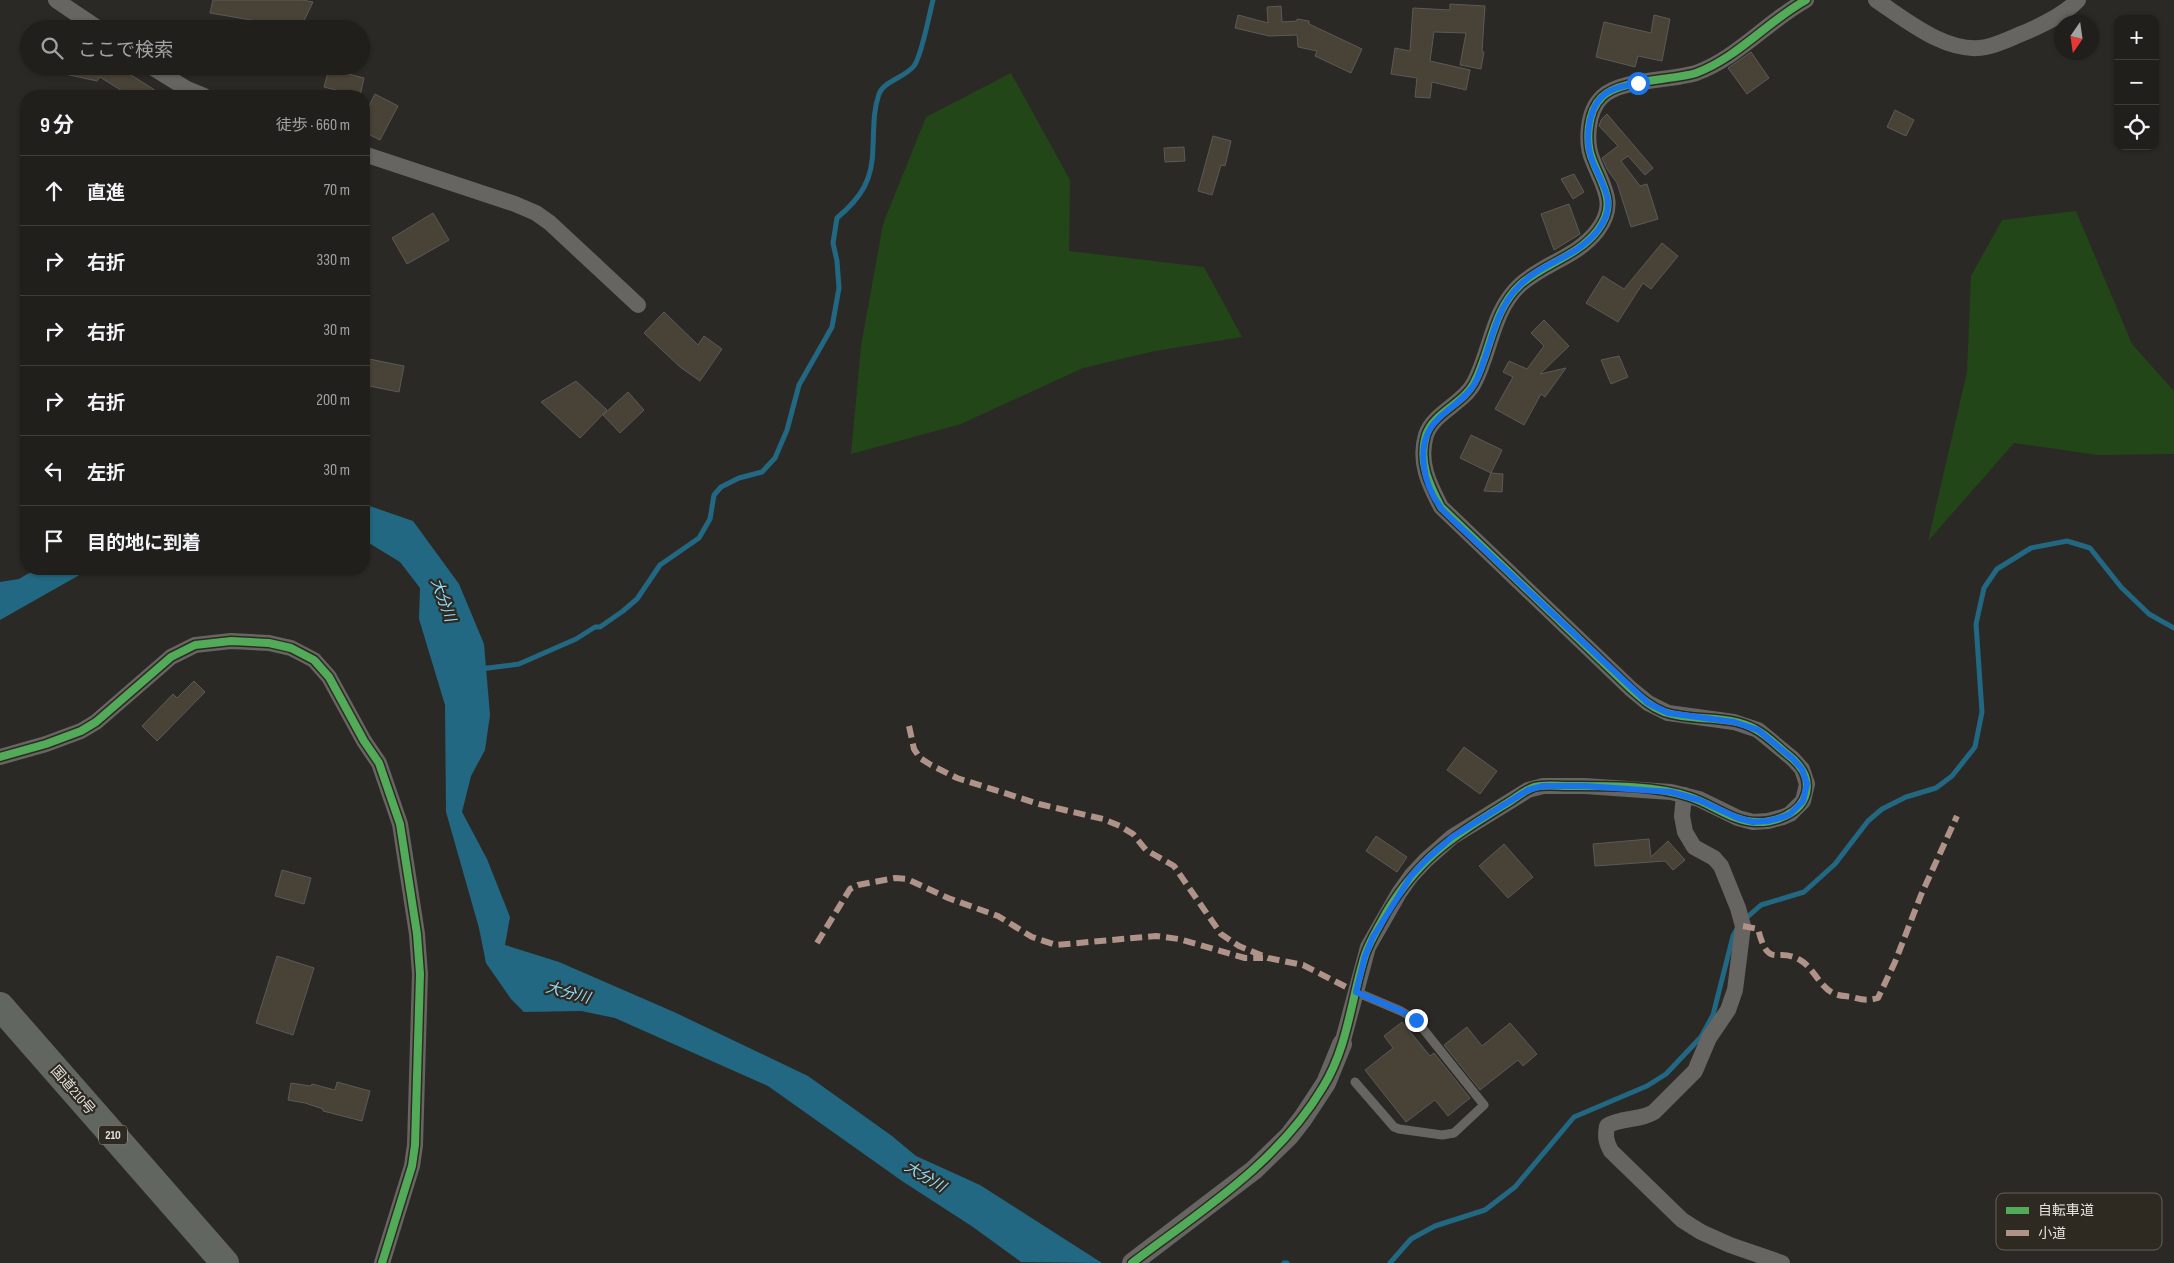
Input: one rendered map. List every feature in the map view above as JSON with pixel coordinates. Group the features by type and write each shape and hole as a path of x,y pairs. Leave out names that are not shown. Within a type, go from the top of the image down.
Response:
{"highway":[{"name":"国道210号","path":"0,1006 225,1263"}],"street":[{"path":"56,0 86,20"},
{"path":"1137,1259 1254,1170 1289,1136 1303,1118 1326,1083 1342,1044 1365,956 1373,937 1411,876 1452,837 1528,790 1543,786 1626,788 1684,795 1745,820 1768,821 1790,814 1799,806 1806,794 1806,775 1798,764 1758,730 1734,722 1668,713 1648,703 1631,689 1441,507 1426,478 1424,449 1427,434 1432,425 1467,394 1474,384 1494,327 1514,292 1533,275 1578,250 1588,241 1604,219 1607,194 1592,160 1589,146 1589,122 1601,97 1612,90 1638,83 1683,76 1714,65 1806,0"},
{"path":"1876,0 1948,44 1973,48 1986,47 2032,30 2073,6 2078,0"},
{"path":"164,75 189,90"},
{"path":"370,156 515,204 536,213 638,306"},
{"path":"0,757 46,744 81,731 96,722 171,657 195,645 231,641 269,643 291,648 314,660 329,678 379,763 396,807 405,849 420,955 415,1145 409,1175 382,1263"},
{"path":"1684,795 1682,816 1685,832 1694,847 1714,858 1721,866 1738,908 1743,926 1734,990 1728,1010 1709,1038 1695,1071 1654,1112 1648,1116 1613,1122 1607,1126 1605,1134 1611,1151 1682,1220 1701,1232 1730,1245 1782,1263"}],"lane":[{"path":"1355,1082 1394,1127 1399,1129 1442,1135 1454,1133 1484,1105 1416,1020 1401,1011 1356,992"}],"green space":[{"path":"1011,73 1070,180 1069,251 1204,267 1242,337 1155,351 1083,368 961,424 851,454 861,346 883,224 926,117"},
{"path":"2076,211 2132,344 2174,391 2174,454 2098,455 2014,443 1928,541 1967,372 1971,276 2002,220"}],"water":[{"name":"大分川","path":"370,506 413,521 459,584 484,644 490,715 485,750 471,776 462,812 487,859 510,917 505,945 559,962 674,1012 808,1076 892,1136 916,1156 980,1185 1102,1263 1021,1262 768,1086 615,1018 581,1011 524,1012 511,999 486,963 479,928 446,812 445,705 419,619 420,588 400,562 370,544"},
{"path":"26,575 79,575 0,620 0,582 19,579"}],"building":[{"path":"213,0 302,0 313,2 304,20 251,20 210,13"},
{"path":"1450,4 1485,6 1482,52 1484,52 1481,69 1460,65 1466,33 1434,32 1430,61 1470,70 1466,90 1432,82 1430,98 1415,97 1417,78 1391,74 1395,48 1410,51 1413,8 1450,10"},
{"path":"1281,6 1282,22 1297,21 1297,19 1309,21 1309,24 1362,49 1351,73 1315,56 1317,51 1298,47 1297,35 1269,36 1235,28 1238,15 1268,23 1267,7"},
{"path":"1654,15 1670,19 1662,61 1638,56 1635,67 1596,57 1604,22 1651,33"},
{"path":"1751,52 1769,78 1747,94 1728,68"},
{"path":"70,75 131,75 155,90 121,90 100,77 97,81"},
{"path":"327,75 352,75 364,78 361,90 336,90 324,87"},
{"path":"375,94 398,106 380,140 370,135 370,104"},
{"path":"1895,110 1914,120 1906,136 1887,127"},
{"path":"1607,114 1653,168 1645,175 1628,156 1621,161 1640,186 1647,184 1658,219 1631,227 1617,183 1602,158 1618,146 1599,126 1601,120"},
{"path":"1213,136 1231,141 1225,166 1221,165 1212,195 1198,191"},
{"path":"1184,147 1185,161 1165,162 1164,148"},
{"path":"1574,174 1584,192 1573,199 1561,179"},
{"path":"1569,204 1580,234 1554,250 1541,214"},
{"path":"433,213 449,240 407,264 392,238"},
{"path":"1662,243 1678,256 1651,289 1643,283 1618,322 1586,303 1603,276 1624,289"},
{"path":"664,312 698,345 704,336 722,349 700,381 680,367 644,333"},
{"path":"1544,320 1569,346 1540,374 1566,368 1545,397 1541,394 1524,425 1495,409 1513,377 1503,372 1509,361 1527,369 1544,346 1531,333"},
{"path":"1619,356 1628,377 1611,384 1601,360"},
{"path":"370,359 404,366 399,392 370,386"},
{"path":"576,381 607,410 580,438 541,402"},
{"path":"628,392 644,410 620,433 603,415"},
{"path":"1471,435 1502,450 1491,473 1460,458"},
{"path":"1491,473 1503,474 1502,492 1484,491"},
{"path":"194,681 205,692 157,741 142,726 173,694 177,698"},
{"path":"1464,747 1497,771 1480,794 1447,770"},
{"path":"1376,836 1407,857 1397,872 1366,851"},
{"path":"1649,839 1651,857 1668,841 1685,860 1673,870 1665,861 1595,866 1593,844"},
{"path":"1504,844 1533,877 1508,898 1479,866"},
{"path":"282,870 311,878 304,904 275,896"},
{"path":"277,956 314,968 293,1035 256,1023"},
{"path":"1402,1022 1430,1056 1434,1053 1470,1098 1448,1116 1435,1100 1406,1122 1365,1070 1393,1048 1384,1036"},
{"path":"1510,1023 1537,1054 1523,1066 1518,1060 1480,1090 1444,1045 1467,1027 1482,1046"},
{"path":"337,1082 370,1091 362,1121 323,1111 323,1109 305,1103 288,1100 291,1083 311,1086 312,1084 335,1090"}],"waterway":[{"path":"480,669 519,664 576,639 595,627 600,627 623,611 637,599 660,565 699,538 710,519 714,495 721,487 739,478 762,472 775,458 787,430 799,385 832,327 839,288 837,261 833,243 837,218 853,203 868,178 871,168 875,113 879,94 885,86 910,70 917,61 933,0"},
{"path":"1744,920 1761,905 1804,892 1835,864 1868,821 1882,809 1906,797 1936,788 1952,776 1975,747 1982,712 1976,624 1984,588 1997,569 2031,548 2067,541 2090,548 2121,587 2149,614 2174,628"},
{"path":"1390,1263 1411,1239 1435,1226 1485,1210 1515,1187 1574,1117 1647,1086 1666,1074 1701,1037 1713,1015 1733,936 1737,929"}],"marked path":[{"path":"909,726 914,749 920,758 931,765 957,778 1039,804 1103,819 1120,826 1133,834 1146,850 1174,866 1221,934 1239,946 1268,958 1303,965 1356,992"},
{"path":"1743,926 1758,929 1762,942 1770,954 1792,956 1805,963 1824,986 1833,993 1862,999 1871,1000 1878,998 1895,962 1921,895 1957,816"},
{"path":"817,943 850,889 858,885 895,878 907,879 948,898 998,916 1032,937 1056,945 1156,936 1179,939 1245,958 1263,958"}],"cycle path":[{"path":"1132,1263 1236,1184 1284,1139 1305,1114 1323,1087 1338,1056 1369,944 1386,913 1412,876 1455,837 1524,792 1534,787 1543,786 1614,786 1661,790 1690,797 1738,819 1755,822 1770,821 1786,816 1799,807 1803,800 1807,781 1800,766 1759,731 1745,724 1733,721 1687,717 1664,712 1650,705 1631,689 1441,507 1432,490 1423,454 1426,435 1435,420 1463,397 1474,383 1503,307 1511,295 1529,277 1570,254 1589,240 1603,221 1607,212 1607,196 1590,154 1588,137 1593,110 1602,97 1610,91 1621,87 1646,81 1685,76 1711,66 1739,49 1806,0"},
{"path":"0,757 46,744 81,731 96,722 171,657 195,645 231,641 269,643 291,648 314,660 329,677 364,741 379,763 400,824 417,934 420,974 415,1145 412,1166 382,1263"}],"route":[{"path":"1416,1020 1401,1011 1356,992 1368,947 1399,893 1426,860 1452,837 1528,790 1543,786 1585,786 1671,792 1699,800 1738,818 1753,822 1768,821 1790,814 1803,801 1806,794 1806,775 1802,769 1758,730 1745,724 1668,713 1648,703 1631,689 1457,524 1441,507 1426,478 1424,449 1427,434 1432,425 1467,394 1474,384 1494,327 1518,286 1533,275 1578,250 1598,230 1604,219 1607,194 1592,160 1589,146 1589,122 1601,97 1612,90 1638,83"}]}
